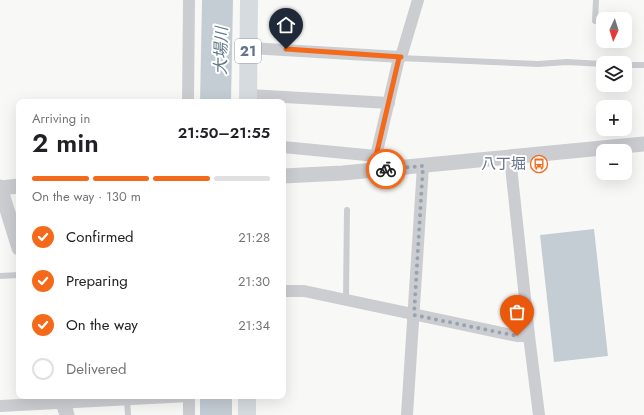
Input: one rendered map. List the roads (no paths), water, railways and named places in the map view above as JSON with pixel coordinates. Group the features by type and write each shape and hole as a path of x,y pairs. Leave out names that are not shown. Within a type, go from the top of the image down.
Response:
{"main road":[{"name":"21","path":"248,99 249,0"},
{"path":"246,415 247,399"}],"street":[{"path":"188,99 189,0"},
{"path":"377,163 400,57 418,0"},
{"path":"248,48 400,57"},
{"path":"286,100 389,103"},
{"path":"286,148 377,163 423,166 644,144"},
{"path":"510,158 539,415"},
{"path":"286,176 307,176 377,163"},
{"path":"407,415 423,166"},
{"path":"16,186 0,188 16,239"},
{"path":"286,291 304,291 517,336 529,336"},
{"path":"0,406 64,405 127,399"},
{"path":"189,399 189,415"}],"lane":[{"path":"595,21 596,0"},
{"path":"400,57 538,64 566,62 596,64"},
{"path":"632,64 644,65"},
{"path":"346,300 347,210"},
{"path":"0,276 16,276"},
{"path":"127,399 128,415"}],"water":[{"name":"大場川","path":"202,0 233,0 231,99 200,99"},
{"path":"594,229 608,356 554,362 540,235"},
{"path":"200,399 232,399 232,415 200,415"}],"place":[{"name":"八丁堀","path":"539,164"}]}
